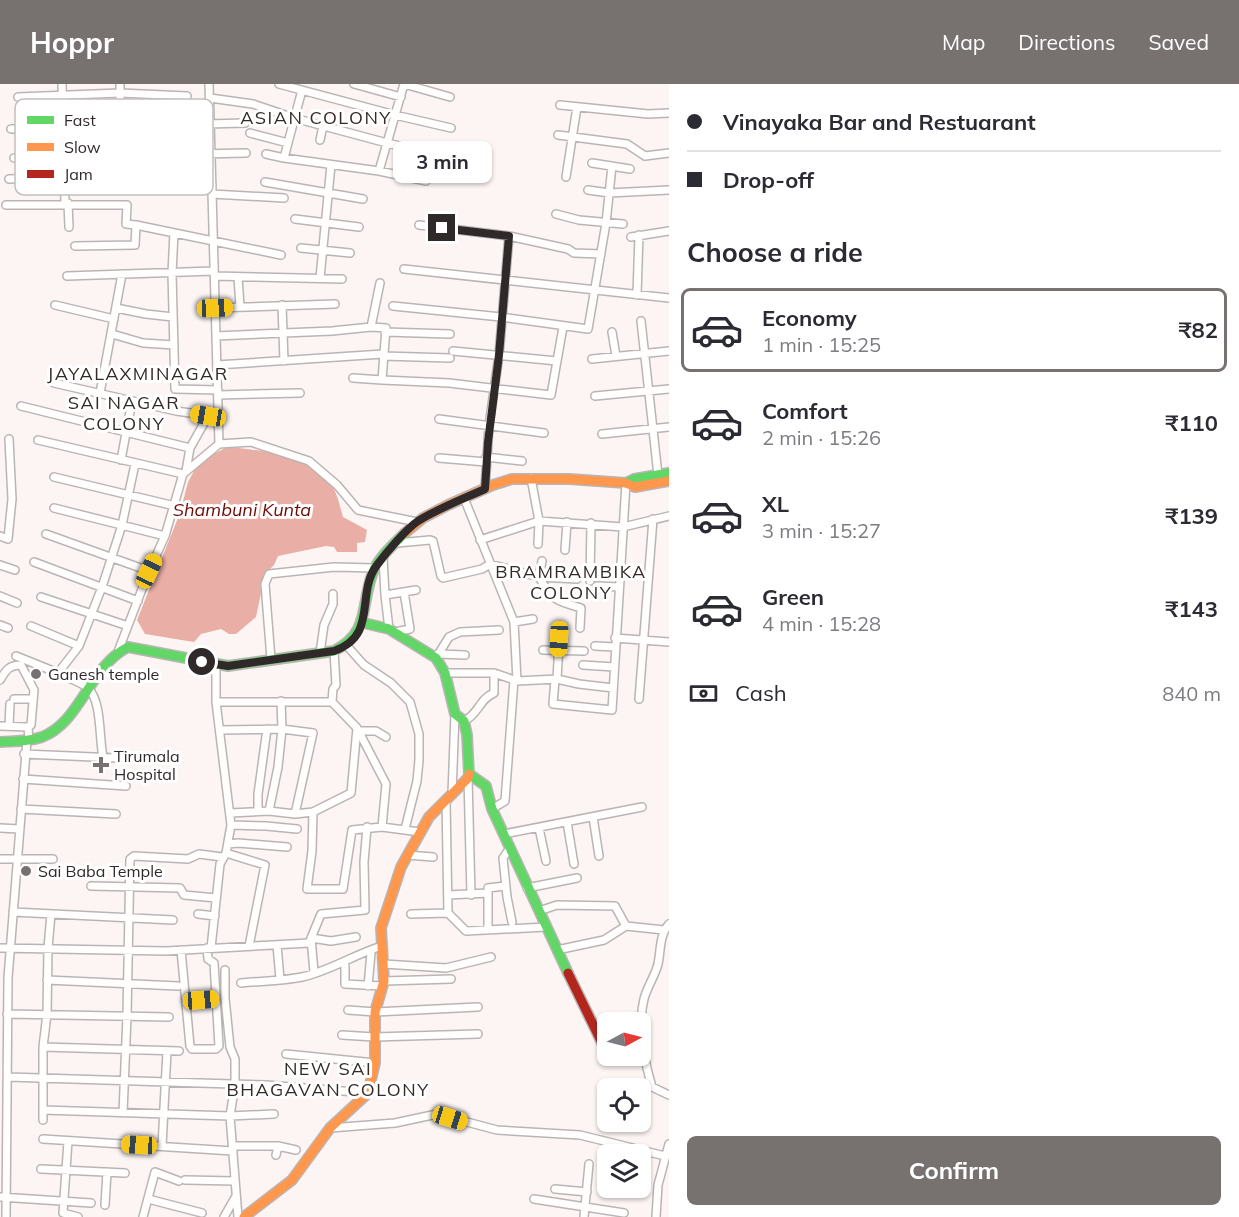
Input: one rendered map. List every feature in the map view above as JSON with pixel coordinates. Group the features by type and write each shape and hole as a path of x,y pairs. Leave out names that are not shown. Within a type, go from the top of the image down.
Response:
{"street":[{"path":"61,99 62,84"},
{"path":"120,84 120,99"},
{"path":"209,84 210,98 253,104 323,126 435,154"},
{"path":"279,84 451,128"},
{"path":"354,84 401,96"},
{"path":"379,171 404,84 450,97"},
{"path":"284,158 302,90"},
{"path":"18,97 120,93 187,96"},
{"path":"560,105 648,114 669,113"},
{"path":"566,177 577,107"},
{"path":"213,124 245,123"},
{"path":"320,140 323,126"},
{"path":"11,129 15,129"},
{"path":"250,132 288,142"},
{"path":"558,135 627,144 645,156 669,153"},
{"path":"213,153 246,153"},
{"path":"267,154 379,171 426,181"},
{"path":"592,163 630,169"},
{"path":"320,278 331,165"},
{"path":"393,306 588,329 606,223 612,166"},
{"path":"9,179 15,179"},
{"path":"265,182 363,199"},
{"path":"588,190 609,193 669,190"},
{"path":"213,194 284,198"},
{"path":"66,195 69,227"},
{"path":"212,195 219,444"},
{"path":"6,205 67,203 127,205 126,224 281,255"},
{"path":"556,214 579,220 623,224"},
{"path":"295,219 359,227"},
{"path":"75,246 135,244 136,225"},
{"path":"419,225 509,236 568,249 574,253 601,254"},
{"path":"631,237 669,231"},
{"path":"174,232 172,273 175,389 300,393"},
{"path":"637,295 639,235"},
{"path":"485,489 489,426 499,355 509,236"},
{"path":"301,248 350,253"},
{"path":"404,269 669,298"},
{"path":"67,276 172,273 342,279"},
{"path":"100,393 123,274"},
{"path":"238,277 240,307"},
{"path":"372,327 380,284"},
{"path":"215,308 335,304"},
{"path":"55,305 114,319"},
{"path":"282,305 284,361"},
{"path":"116,308 173,316"},
{"path":"641,321 651,429 658,475"},
{"path":"353,378 449,383 551,395 563,327"},
{"path":"216,336 386,328 382,380"},
{"path":"385,332 450,334"},
{"path":"612,332 616,356"},
{"path":"112,334 143,343 174,345"},
{"path":"592,359 669,351"},
{"path":"217,365 383,355 499,355 557,361"},
{"path":"147,371 174,375"},
{"path":"54,383 132,401 219,417"},
{"path":"596,396 669,389"},
{"path":"121,460 132,401"},
{"path":"21,406 190,448"},
{"path":"0,742 28,740 44,736 56,729 119,649 165,536 185,473 190,448 208,416"},
{"path":"439,419 544,433"},
{"path":"602,434 669,427"},
{"path":"0,536 8,539 12,499 9,439"},
{"path":"38,440 135,464 185,473"},
{"path":"185,473 219,444 252,442 309,461 337,485 358,510 417,522"},
{"path":"439,458 522,461"},
{"path":"58,674 79,646 113,558 135,464"},
{"path":"626,483 634,479 669,473"},
{"path":"54,477 175,506"},
{"path":"531,478 538,521 538,544"},
{"path":"119,649 128,647 228,666 334,651 347,646 364,623 367,589 375,568 383,557 417,522 464,498 508,479 626,483 636,487 669,482"},
{"path":"560,626 553,704 612,710 626,483"},
{"path":"464,498 514,622 516,680 505,801 492,809"},
{"path":"54,508 165,536"},
{"path":"480,540 538,521 623,527 669,516"},
{"path":"639,699 653,519"},
{"path":"565,550 567,522"},
{"path":"591,524 594,583 619,587"},
{"path":"46,534 149,571"},
{"path":"397,543 433,541 443,578 482,569 490,564 539,577 577,579"},
{"path":"383,557 385,595 392,631"},
{"path":"542,561 539,577 546,590 558,602 581,608 580,628"},
{"path":"34,562 138,601"},
{"path":"0,565 15,570"},
{"path":"271,659 266,584 269,574 334,567 375,568"},
{"path":"385,595 416,590"},
{"path":"392,631 410,628 404,592"},
{"path":"320,653 324,625 333,604 333,594"},
{"path":"0,596 17,603"},
{"path":"41,597 128,626"},
{"path":"514,622 533,619"},
{"path":"364,623 392,631 416,647 437,656 465,655"},
{"path":"0,625 8,628"},
{"path":"31,626 79,646"},
{"path":"437,656 449,637 460,632 499,630"},
{"path":"615,638 669,642"},
{"path":"347,646 364,665 391,683 410,702 419,734 419,760 417,781 405,829"},
{"path":"596,646 615,647"},
{"path":"543,650 584,651"},
{"path":"332,702 333,689 336,685 334,651"},
{"path":"16,656 88,688 95,697 98,708 99,740 103,757"},
{"path":"437,656 445,673 455,714 449,797 448,913 466,931 546,927"},
{"path":"0,680 12,665 21,665 34,690 31,726 28,727 28,740 24,754 10,948 4,978 8,1077 4,1090 3,1197 6,1217"},
{"path":"181,952 190,1047 192,1049 216,1049 219,1046 214,963 208,959 220,864 228,844 231,825 216,702 216,665"},
{"path":"584,665 614,667"},
{"path":"445,673 494,673 516,680 556,679 613,688"},
{"path":"464,721 473,717 487,696 494,693 494,673"},
{"path":"9,726 12,702 33,699"},
{"path":"269,811 278,767 282,729 281,701"},
{"path":"216,702 332,702 358,729 386,784 382,827"},
{"path":"455,714 464,721 468,735 471,895"},
{"path":"0,726 28,727"},
{"path":"258,811 258,794 267,729"},
{"path":"220,730 282,729 313,733 295,814"},
{"path":"358,729 376,731 386,737"},
{"path":"230,813 313,812 351,793 358,729"},
{"path":"24,754 117,758"},
{"path":"469,776 486,786 492,809 527,888 597,1033"},
{"path":"244,1217 292,1180 330,1128 368,1093 375,1063 375,1012 383,984 381,928 401,867 420,832 429,817 469,776"},
{"path":"23,779 126,786"},
{"path":"504,834 642,807"},
{"path":"21,809 116,814"},
{"path":"313,812 312,851 307,890 343,889 352,830 382,827 420,832"},
{"path":"593,817 599,856"},
{"path":"567,822 574,864"},
{"path":"231,825 297,829"},
{"path":"0,948 181,952 309,943 321,914 365,910 364,862 367,827"},
{"path":"0,828 19,829"},
{"path":"539,828 546,861"},
{"path":"228,844 286,847"},
{"path":"510,849 503,858 505,886 512,922"},
{"path":"123,1113 131,856 188,859 199,854 224,855 265,865 249,946"},
{"path":"407,855 433,857"},
{"path":"0,859 53,859"},
{"path":"527,888 577,878"},
{"path":"91,886 180,888 184,895 216,898"},
{"path":"488,888 505,886"},
{"path":"448,895 488,893 488,930"},
{"path":"539,911 557,904 615,906 626,926"},
{"path":"13,912 173,920"},
{"path":"411,914 448,913"},
{"path":"43,1120 43,1047 47,1014 51,914"},
{"path":"198,914 215,916"},
{"path":"557,950 604,940 626,926 666,927 658,966 650,983 642,1012"},
{"path":"311,938 331,941 356,937"},
{"path":"311,938 314,972"},
{"path":"277,945 280,979"},
{"path":"241,983 304,976 382,946"},
{"path":"368,986 371,954"},
{"path":"384,964 446,968 491,957"},
{"path":"345,966 345,984 368,986 451,979"},
{"path":"225,970 225,998 230,1047 236,1059 230,1116 238,1217"},
{"path":"47,980 178,986"},
{"path":"186,1001 216,999"},
{"path":"348,1010 375,1012 478,1007"},
{"path":"7,1014 169,1017"},
{"path":"342,1035 374,1037 478,1034"},
{"path":"43,1047 179,1051"},
{"path":"162,1146 167,1051"},
{"path":"286,1054 375,1063"},
{"path":"646,1066 652,1087 669,1095"},
{"path":"8,1077 235,1084 368,1093"},
{"path":"43,1110 230,1116 274,1114"},
{"path":"330,1128 395,1123 437,1114 497,1130 580,1135 665,1156"},
{"path":"43,1139 162,1146 233,1148 278,1146 296,1150"},
{"path":"68,1141 63,1213 65,1216 78,1217"},
{"path":"657,1217 658,1185 669,1144"},
{"path":"276,1155 278,1146"},
{"path":"584,1217 590,1164"},
{"path":"41,1169 124,1173"},
{"path":"105,1204 107,1172"},
{"path":"143,1217 155,1172 182,1180 235,1181"},
{"path":"555,1189 587,1192"},
{"path":"3,1197 91,1203"},
{"path":"224,1217 236,1197"},
{"path":"147,1198 202,1213"},
{"path":"534,1199 624,1213"}],"water":[{"name":"Shambuni Kunta","path":"227,447 270,452 311,467 332,486 343,517 367,530 365,542 357,543 357,552 337,552 334,547 326,546 278,556 274,565 265,574 256,617 236,634 229,634 221,629 201,634 194,642 145,634 137,620 180,513 188,482 199,462"}],"traffic: fast":[{"path":"626,483 634,479 669,473"},
{"path":"0,742 37,739 55,730 76,707 104,667 128,647 228,666 334,651 346,644 354,635 362,617 373,572 387,551 405,533"},
{"path":"364,623 389,629 436,658 445,673 455,714 464,721 469,774 486,786 492,809 568,973"}],"traffic: slow":[{"path":"405,533 423,518 448,505 512,479 569,479 626,483 635,487 669,481"},
{"path":"244,1217 292,1180 330,1128 368,1093 375,1063 375,1012 384,981 381,928 401,867 429,817 468,778 469,774"}],"traffic: jam":[{"path":"568,973 597,1033"}],"place":[{"name":"Ganesh temple","path":"36,674"},
{"name":"Tirumala Hospital","path":"101,765"},
{"name":"Sai Baba Temple","path":"26,871"}],"district":[{"name":"ASIAN COLONY","path":"316,117"},
{"name":"JAYALAXMINAGAR","path":"138,373"},
{"name":"SAI NAGAR COLONY","path":"124,412"},
{"name":"BRAMRAMBIKA COLONY","path":"571,581"},
{"name":"NEW SAI BHAGAVAN COLONY","path":"328,1078"}],"route":[{"path":"202,662 228,666 334,651 347,646 364,623 367,589 375,568 383,557 417,522 485,489 509,236 442,228"}]}
